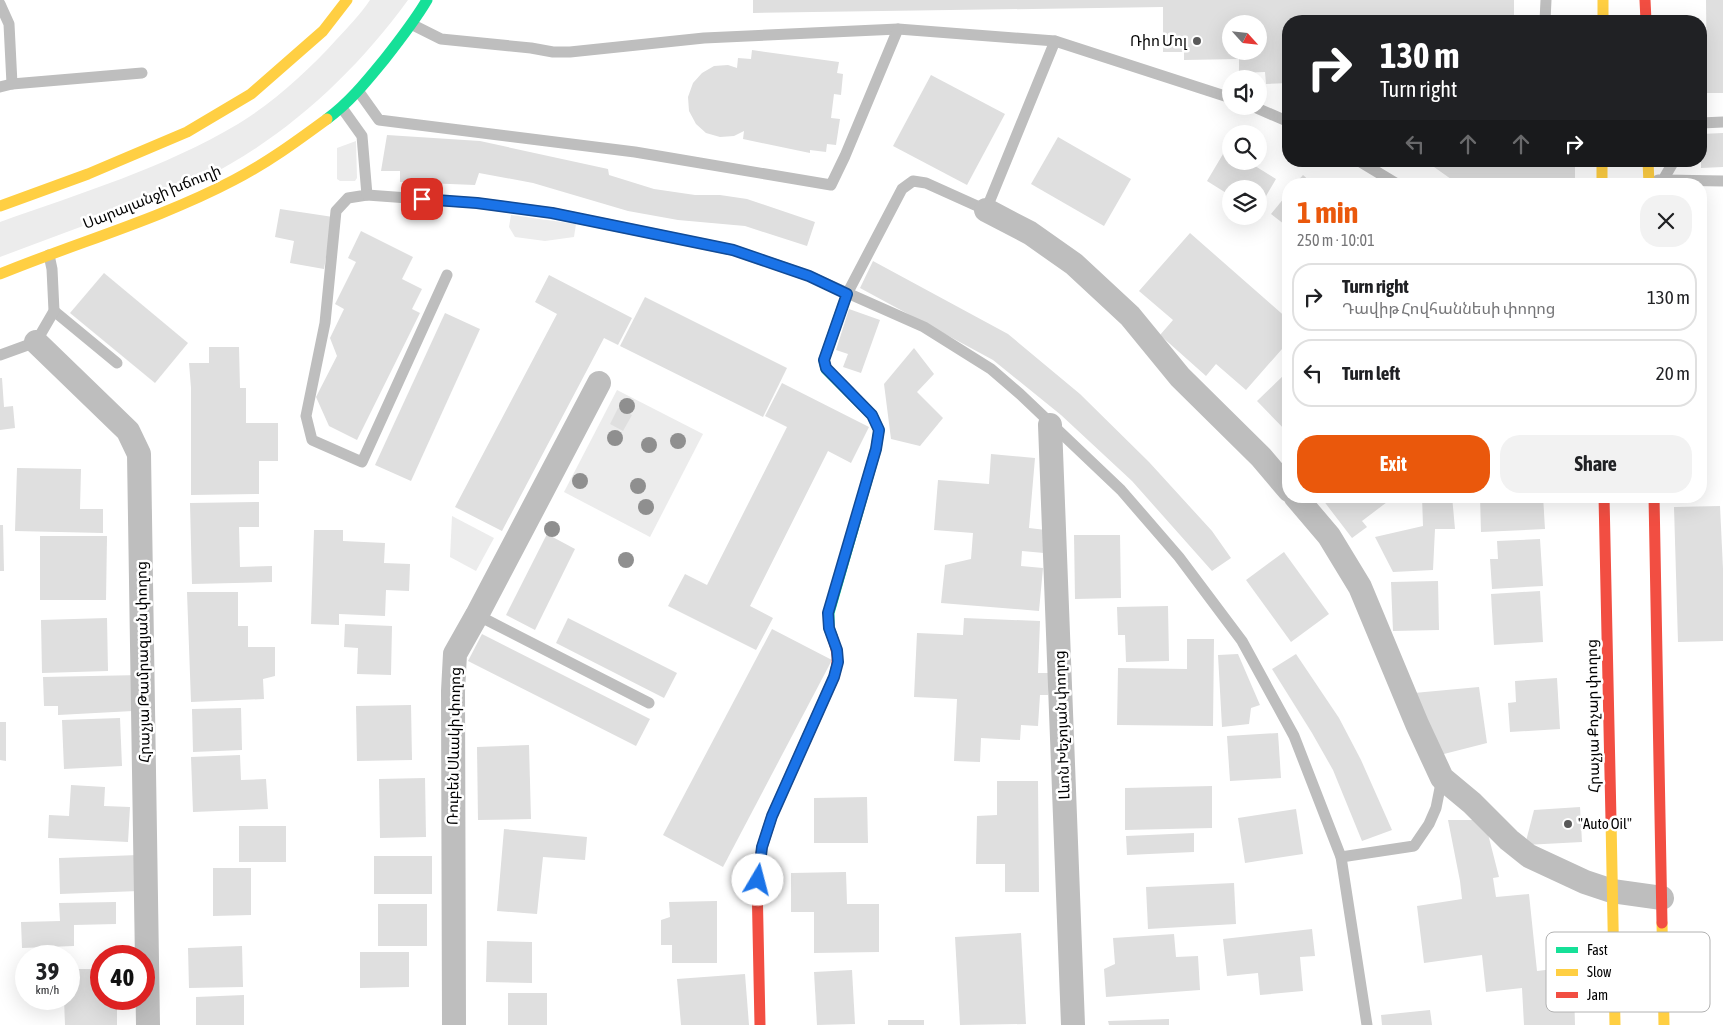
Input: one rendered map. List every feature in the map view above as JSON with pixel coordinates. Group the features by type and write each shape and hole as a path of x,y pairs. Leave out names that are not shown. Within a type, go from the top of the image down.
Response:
{"main road":[{"path":"0,206 88,174 187,132 251,94 322,31 347,0"},
{"name":"Սարալանջի խճուղի","path":"0,274 154,216 234,180 290,146 342,108 358,92 412,24 427,0"},
{"path":"1603,0 1603,15"},
{"path":"1645,0 1646,15"},
{"path":"760,1025 758,880 762,847 772,816 834,677 838,662 837,650 829,628 828,613 876,449 879,430 872,415 826,368 824,360 847,294"},
{"name":"Հրաչյա Քոչար փողոց","path":"1604,503 1613,932"},
{"path":"1654,503 1663,932"},
{"name":"Հրաչյա Քոչար փողոց","path":"1615,1012 1615,1025"},
{"path":"1664,1012 1664,1025"}],"street":[{"path":"986,210 1030,233 1074,264 1130,316 1180,377 1261,457 1282,482"},
{"name":"Հրաչյա Թամրազյան փողոց","path":"36,342 128,431 139,454 148,1025"},
{"name":"Ռուբեն Սևակի փողոց","path":"454,1025 453,692 455,654 477,616 599,383"},
{"name":"Լևոն Խեչոյան փողոց","path":"1050,425 1073,1025"},
{"path":"1300,503 1329,536 1360,587 1417,724 1442,778 1529,856 1585,882 1612,891 1662,898"}],"lane":[{"path":"1545,15 1546,0"},
{"path":"0,4 9,24 12,84"},
{"path":"412,24 440,39 532,48 553,52 704,38 898,29 1055,41 1222,95"},
{"path":"358,92 379,120 635,152 831,185 898,29"},
{"path":"847,294 902,189 913,181 926,183 986,210 1055,41"},
{"path":"0,87 12,84 142,73"},
{"path":"342,108 362,136 367,195"},
{"path":"1267,112 1282,119"},
{"path":"1707,123 1723,122"},
{"path":"1369,167 1387,178"},
{"path":"1707,181 1723,181"},
{"path":"447,275 362,462 312,440 306,416 325,323 336,211 348,198 367,195 477,203 552,213 733,250 809,276 924,327 991,369 1020,394 1050,425 1120,490 1179,557 1242,641 1294,736 1341,857 1367,1025"},
{"path":"0,355 36,342 54,311 52,269 49,254"},
{"path":"54,311 116,363"},
{"path":"477,616 649,704"},
{"path":"1341,857 1414,846 1429,824 1436,808 1442,778"}],"shaded area":[{"path":"370,0 408,0 342,78 291,123 264,143 205,178 121,212 0,257 0,222 152,167 210,140 238,124 265,106 302,74 349,26"},
{"path":"356,141 357,178 355,181 340,181 337,179 337,148"},
{"path":"511,215 576,224 574,237 545,241 515,237 509,227"},
{"path":"617,390 703,434 650,537 564,492"},
{"path":"452,516 494,538 476,571 450,557"}],"building":[{"name":"Ռիո Մոլ","path":"753,0 1514,0 1514,15 1282,15 1282,83 1267,84 1267,70 1239,70 1239,60 1268,60 1268,15 1222,15 1222,59 1184,60 1184,52 1163,52 1163,7 753,13"},
{"path":"1706,0 1723,0 1723,93 1707,93"},
{"path":"752,50 839,62 837,73 843,74 841,95 834,94 831,118 840,119 836,145 827,144 826,152 810,150 810,153 743,139 744,131 734,136 720,137 706,133 696,124 689,111 688,97 693,83 702,73 714,66 728,65 737,68 738,58 751,59"},
{"path":"931,75 1005,114 967,185 893,146"},
{"path":"1723,133 1723,167 1701,168 1707,167 1707,134"},
{"path":"387,135 480,141 608,169 609,175 654,189 695,195 720,195 747,199 815,222 807,246 745,226 678,220 628,211 533,183 479,173 475,185 400,182 400,171 381,171"},
{"path":"1058,137 1131,179 1104,226 1031,184"},
{"path":"1222,156 1222,170 1262,170 1276,179 1267,194 1267,180 1222,180 1222,190 1207,181"},
{"path":"1434,167 1575,167 1575,178 1450,178"},
{"path":"1282,201 1282,223 1271,214"},
{"path":"280,209 333,217 324,269 290,263 294,241 275,237"},
{"path":"361,231 413,257 402,279 422,289 412,309 420,313 357,440 329,426 316,397 337,356 330,338 344,309 335,304 356,262 348,258"},
{"path":"1190,233 1282,314 1282,349 1246,390 1216,364 1206,376 1160,335 1173,320 1139,291"},
{"path":"873,261 1008,334 1080,394 1149,462 1212,531 1231,558 1212,571 1132,481 1061,415 993,360 860,288"},
{"path":"104,273 188,343 155,383 70,313"},
{"path":"549,275 632,318 618,345 604,338 502,531 455,507 557,314 535,302"},
{"path":"645,297 787,368 763,417 620,346"},
{"path":"849,309 880,320 861,373 843,367 848,354 836,350"},
{"path":"445,313 480,329 411,481 375,465"},
{"path":"209,347 239,347 240,388 246,388 246,423 278,423 278,461 259,461 259,494 191,495 191,388 189,363 209,363"},
{"path":"914,348 934,374 917,392 943,418 920,446 891,439 884,384"},
{"path":"1282,377 1282,427 1257,401"},
{"path":"0,378 2,378 4,407 13,406 15,428 0,430"},
{"path":"782,383 869,427 851,463 828,451 750,606 773,618 756,650 668,606 685,574 707,585 787,427 765,416"},
{"path":"618,408 632,415 623,431 610,424"},
{"path":"991,454 1035,458 1029,528 1046,530 1044,553 1022,551 1021,566 1043,568 1039,611 941,603 945,565 971,559 973,533 934,530 938,480 989,484"},
{"path":"17,468 81,469 80,509 103,509 103,533 15,531"},
{"path":"259,502 259,527 239,527 240,567 272,566 272,582 192,584 190,503"},
{"path":"1325,503 1386,503 1362,521 1367,527 1352,538"},
{"path":"1422,503 1453,503 1455,529 1435,529 1433,570 1393,572 1375,537 1423,526"},
{"path":"1480,503 1543,503 1545,529 1481,532"},
{"path":"1720,506 1723,569 1723,641 1678,642 1674,507"},
{"path":"0,525 3,525 4,571 0,571"},
{"path":"314,530 343,530 343,541 385,543 384,563 410,564 409,591 386,590 385,616 339,614 339,625 311,624"},
{"path":"547,534 575,549 535,630 506,615"},
{"path":"1074,535 1120,535 1121,598 1075,599"},
{"path":"40,536 107,536 106,600 40,600"},
{"path":"1540,539 1543,586 1492,589 1490,559 1498,559 1497,541"},
{"path":"1284,552 1329,614 1291,642 1246,580"},
{"path":"1438,581 1439,630 1393,631 1391,582"},
{"path":"1540,591 1543,642 1494,645 1491,594"},
{"path":"187,592 238,592 238,626 248,626 248,647 275,647 275,676 263,679 264,699 191,702"},
{"path":"1168,606 1169,661 1126,662 1125,635 1118,635 1117,607"},
{"path":"107,618 108,671 42,673 41,620"},
{"path":"568,618 677,673 664,698 556,643"},
{"path":"964,618 1040,621 1038,673 1050,673 1048,695 1040,695 1038,726 1021,725 1020,740 981,738 980,762 954,761 957,699 914,697 917,633 963,635"},
{"path":"345,624 392,626 391,675 357,674 358,648 344,647"},
{"path":"772,629 832,660 723,867 663,835"},
{"path":"482,634 650,719 636,746 468,661"},
{"path":"1187,639 1214,639 1213,726 1117,725 1118,668 1187,669"},
{"path":"1238,654 1260,705 1251,708 1249,724 1222,727 1218,655"},
{"path":"1296,654 1339,718 1361,760 1392,830 1362,841 1333,770 1272,669"},
{"path":"141,675 133,711 58,715 58,706 44,706 43,677"},
{"path":"1557,678 1560,729 1510,732 1508,703 1516,702 1515,681"},
{"path":"1479,687 1487,743 1440,755 1414,693"},
{"path":"411,705 412,760 357,761 356,706"},
{"path":"241,708 242,750 193,752 192,709"},
{"path":"120,718 122,766 64,769 62,720"},
{"path":"0,722 6,722 6,761 0,760"},
{"path":"1278,733 1281,778 1230,781 1227,736"},
{"path":"529,745 531,819 478,820 477,747"},
{"path":"240,755 241,780 266,779 268,809 193,812 191,757"},
{"path":"425,778 426,837 380,838 379,779"},
{"path":"997,781 1038,781 1039,892 1005,892 1005,864 976,864 977,816 997,815"},
{"path":"71,785 105,787 104,806 130,807 128,842 48,838 49,815 69,816"},
{"path":"1212,786 1212,828 1125,830 1125,788"},
{"path":"867,797 868,843 814,843 814,798"},
{"path":"1580,807 1582,842 1525,845 1534,810"},
{"path":"1296,809 1303,854 1245,863 1238,818"},
{"path":"1448,820 1476,820 1487,830 1499,877 1493,878 1496,897 1529,894 1537,971 1546,970 1546,1012 1575,1012 1575,1025 1524,1025 1522,988 1486,992 1482,955 1424,963 1417,906 1462,899"},
{"path":"239,826 286,826 286,862 239,862"},
{"path":"504,829 587,837 585,860 543,857 537,914 497,911"},
{"path":"1194,833 1194,852 1127,855 1126,836"},
{"path":"138,855 139,891 60,894 59,858"},
{"path":"374,856 432,856 432,894 374,894"},
{"path":"213,868 251,868 251,915 213,916"},
{"path":"846,872 847,904 879,904 879,952 814,953 814,912 791,912 791,873"},
{"path":"1234,883 1236,924 1148,929 1146,887"},
{"path":"717,901 717,963 672,963 672,945 661,945 661,920 670,917 669,902"},
{"path":"116,902 116,924 74,925 74,945 22,945 21,922 60,921 59,903"},
{"path":"378,904 427,904 427,946 378,946"},
{"path":"1312,929 1315,956 1300,957 1303,991 1260,995 1258,973 1227,976 1223,939"},
{"path":"1021,933 1026,1024 960,1025 955,937"},
{"path":"1174,934 1176,957 1198,956 1200,990 1106,997 1104,969 1115,964 1113,938"},
{"path":"487,941 532,942 532,983 486,982"},
{"path":"242,946 243,987 189,988 188,948"},
{"path":"360,952 409,952 409,987 360,988"},
{"path":"80,969 90,969 90,1010 117,1010 117,1025 65,1025 64,1010 80,1010"},
{"path":"852,970 855,1024 817,1025 814,972"},
{"path":"745,974 749,1025 681,1025 677,979"},
{"path":"508,993 547,993 547,1025 508,1025"},
{"path":"244,995 244,1025 196,1025 196,997"},
{"path":"1430,1010 1432,1025 1382,1025 1381,1015"},
{"path":"1169,1019 1169,1025 1109,1025 1108,1021"},
{"path":"888,1020 924,1020 924,1025 888,1025"}],"traffic: fast":[{"path":"327,119 350,99 371,76 427,0"},
{"path":"832,636 829,628 829,613 876,449 879,430 872,415 826,369 824,360 847,294"}],"traffic: slow":[{"path":"0,206 88,174 187,132 251,94 323,31 347,0"},
{"path":"1603,0 1603,15"},
{"path":"0,274 177,207 206,194 258,166 327,119"},
{"path":"1602,167 1602,178"},
{"path":"1648,167 1649,178"},
{"path":"1611,820 1613,932"},
{"path":"1662,923 1662,932"},
{"path":"1615,1012 1615,1025"},
{"path":"1664,1012 1664,1025"}],"traffic: jam":[{"path":"1645,0 1646,15"},
{"path":"1604,503 1611,820"},
{"path":"1654,503 1662,923"},
{"path":"760,1025 757,880 762,847 772,816 834,677 837,656 832,636"}],"place":[{"name":"Ռիո Մոլ","path":"1197,41"},
{"name":"\"Auto Oil\"","path":"1568,824"}],"route":[{"path":"422,199 477,203 552,213 733,250 809,276 847,294 824,360 830,374 872,415 879,430 876,449 828,613 829,628 837,650 838,662 834,677 772,816 762,847 758,880"}]}
